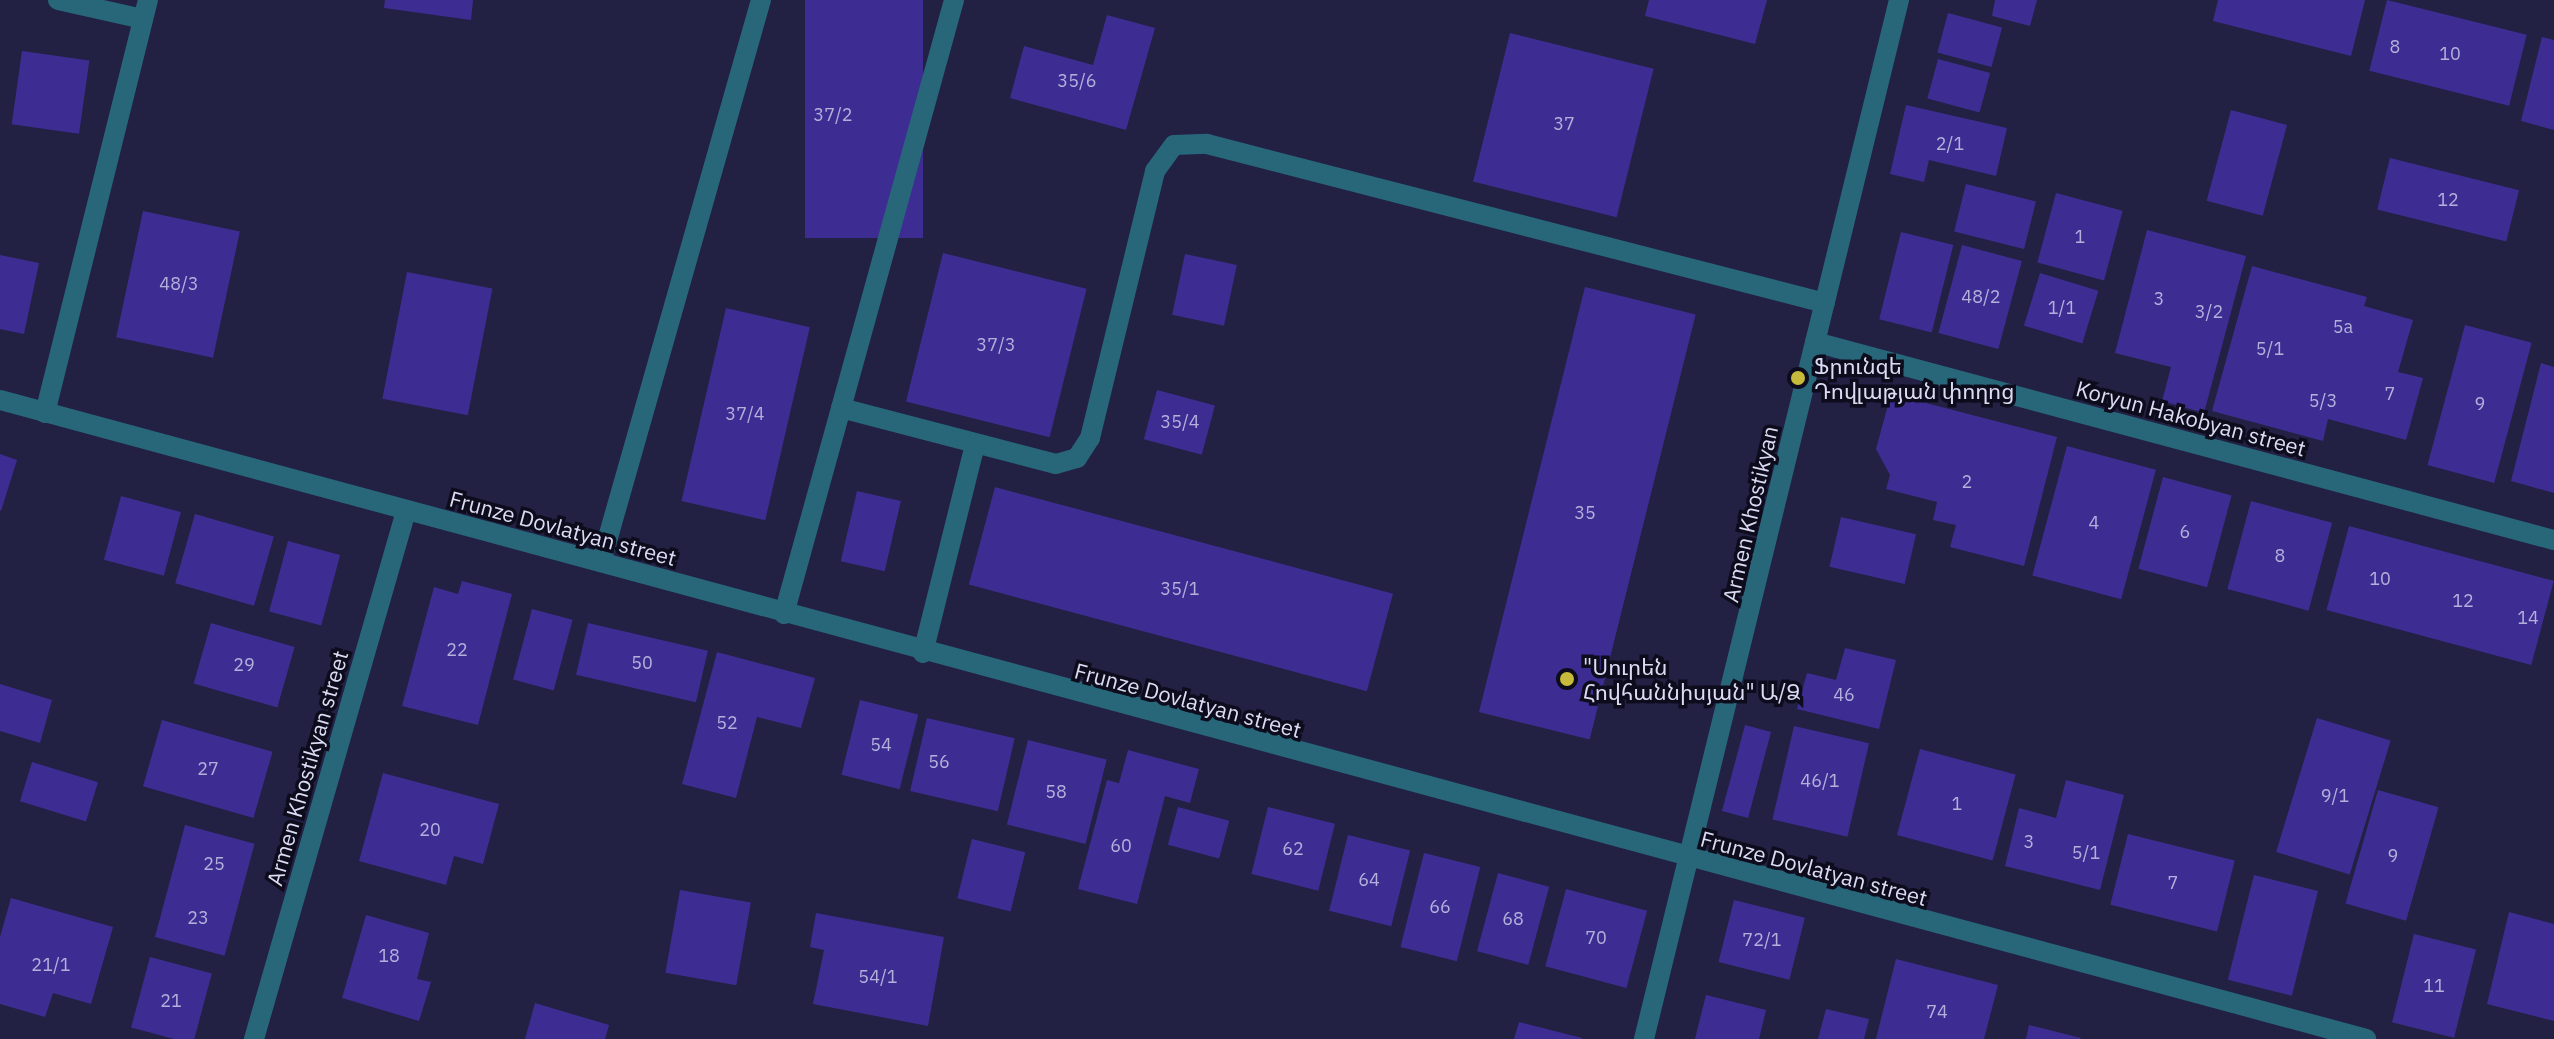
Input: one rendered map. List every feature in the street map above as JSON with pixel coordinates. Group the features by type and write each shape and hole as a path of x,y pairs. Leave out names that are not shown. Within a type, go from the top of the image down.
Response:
{"street":[{"path":"45,413 145,10 58,0"},
{"path":"601,562 761,0"},
{"path":"784,614 954,0"},
{"name":"Armen Khostikyan","path":"1644,1039 1693,861 1899,0"},
{"path":"841,408 1056,464 1077,458 1090,438 1155,171 1174,145 1207,144 1825,303"},
{"name":"Koryun Hakobyan street","path":"1815,342 2554,540"},
{"name":"Frunze Dovlatyan street","path":"0,400 1693,861 2366,1039"},
{"path":"923,653 975,444"},
{"name":"Armen Khostikyan street","path":"254,1039 406,511"}],"building":[{"path":"385,0 473,0 471,20 384,8"},
{"path":"805,0 923,0 923,238 805,238"},
{"path":"1649,0 1767,0 1755,44 1645,16"},
{"path":"1995,0 2037,0 2030,26 1992,16"},
{"path":"2218,0 2365,0 2351,56 2213,21"},
{"path":"2387,0 2527,35 2509,106 2369,71"},
{"path":"1948,13 2002,27 1991,67 1937,53"},
{"path":"1107,15 1155,28 1126,130 1010,98 1024,46 1093,65"},
{"path":"1510,33 1654,69 1617,217 1473,181"},
{"path":"2542,37 2554,40 2554,130 2521,121"},
{"path":"22,51 89,60 79,134 12,124"},
{"path":"1938,59 1990,73 1980,113 1927,99"},
{"path":"1906,105 2007,128 1996,176 1929,160 1924,182 1890,174"},
{"path":"2231,110 2287,125 2263,216 2207,201"},
{"path":"2390,158 2519,190 2506,242 2377,209"},
{"path":"1966,184 2036,201 2024,249 1954,232"},
{"path":"2056,193 2123,211 2104,280 2037,263"},
{"path":"143,211 240,232 213,358 116,337"},
{"path":"2147,230 2246,256 2204,413 2162,401 2171,367 2115,353"},
{"path":"1901,232 1953,245 1932,332 1879,319"},
{"path":"1962,245 2022,261 1998,349 1938,333"},
{"path":"943,253 1087,289 1050,437 906,401"},
{"path":"1185,254 1237,265 1224,326 1172,315"},
{"path":"0,255 39,263 24,334 0,329"},
{"path":"2252,266 2367,297 2364,306 2413,320 2398,372 2423,378 2406,440 2328,419 2323,441 2212,411"},
{"path":"407,272 492,289 468,415 382,399"},
{"path":"2040,273 2098,291 2082,343 2024,326"},
{"path":"1585,287 1696,315 1590,740 1479,712"},
{"path":"726,308 810,327 765,520 681,501"},
{"path":"2465,325 2532,343 2494,483 2427,465"},
{"path":"2541,363 2554,367 2554,493 2511,481"},
{"path":"1157,390 1215,406 1202,455 1144,439"},
{"path":"1891,394 2057,437 2024,566 1950,547 1956,525 1933,520 1937,502 1886,489 1890,475 1876,449"},
{"path":"2067,446 2156,470 2121,599 2032,575"},
{"path":"0,454 17,460 1,511 0,510"},
{"path":"2163,477 2232,495 2207,587 2138,569"},
{"path":"995,487 1393,594 1367,691 969,585"},
{"path":"857,491 901,501 885,571 841,561"},
{"path":"121,496 181,512 164,576 104,560"},
{"path":"2251,501 2332,523 2309,611 2227,589"},
{"path":"195,514 274,537 254,606 175,583"},
{"path":"1841,517 1916,534 1905,584 1830,567"},
{"path":"2349,526 2554,581 2531,665 2326,610"},
{"path":"288,541 340,555 321,625 269,612"},
{"path":"462,581 512,594 478,725 402,706 434,587 458,594"},
{"path":"532,609 573,620 554,690 513,680"},
{"path":"211,623 295,647 277,708 194,684"},
{"path":"588,623 708,651 696,702 576,675"},
{"path":"1845,648 1896,660 1879,729 1797,709 1807,673 1836,680"},
{"path":"717,652 815,678 801,728 757,717 736,798 682,784"},
{"path":"0,684 52,700 40,743 0,731"},
{"path":"860,700 918,715 900,789 841,775"},
{"path":"927,718 1015,738 998,811 910,791"},
{"path":"2317,718 2391,741 2350,874 2276,852"},
{"path":"162,720 273,752 254,818 143,786"},
{"path":"1745,725 1771,732 1748,818 1722,811"},
{"path":"1794,726 1869,743 1847,837 1772,820"},
{"path":"1028,740 1107,760 1086,844 1007,824"},
{"path":"1920,749 2016,775 1993,861 1897,835"},
{"path":"1128,750 1199,769 1190,803 1165,796 1137,904 1078,889 1107,780 1119,783"},
{"path":"32,762 98,782 86,821 20,801"},
{"path":"383,773 499,804 483,864 454,856 446,885 359,861"},
{"path":"2066,780 2124,795 2100,890 2005,866 2019,808 2056,818"},
{"path":"2378,790 2439,807 2406,921 2345,903"},
{"path":"1178,807 1229,821 1219,858 1168,845"},
{"path":"1268,807 1335,824 1318,891 1251,874"},
{"path":"185,825 255,844 225,956 155,937"},
{"path":"2128,834 2235,861 2217,931 2110,905"},
{"path":"1348,835 1410,850 1391,926 1329,911"},
{"path":"972,839 1025,852 1011,911 957,898"},
{"path":"1424,853 1480,867 1457,961 1401,947"},
{"path":"1498,873 1549,887 1528,965 1477,951"},
{"path":"2254,875 2318,891 2292,996 2228,980"},
{"path":"1566,889 1647,911 1626,988 1545,966"},
{"path":"680,890 751,903 736,985 665,973"},
{"path":"11,898 113,927 91,1004 53,993 45,1017 0,1004 0,937"},
{"path":"1734,900 1805,918 1789,980 1719,962"},
{"path":"2509,912 2554,924 2554,1021 2487,1004"},
{"path":"816,913 944,937 928,1026 813,1004 824,950 810,947"},
{"path":"366,915 429,933 417,979 431,982 419,1021 342,998"},
{"path":"2414,934 2476,949 2454,1038 2392,1022"},
{"path":"150,957 212,974 194,1039 174,1039 131,1028"},
{"path":"1896,959 1998,985 1984,1039 1876,1039"},
{"path":"1706,995 1766,1010 1759,1039 1695,1039"},
{"path":"535,1003 609,1025 605,1039 525,1039"},
{"path":"1826,1009 1869,1019 1864,1039 1818,1039"},
{"path":"1519,1022 1582,1038 1582,1039 1514,1039"},
{"path":"2029,1025 2081,1038 2026,1039"}],"place":[{"name":"Ֆրունզե Դովլաթյան փողոց","path":"1798,378"},
{"name":"\"Սուրեն Հովհաննիսյան\" Ա/Ձ","path":"1567,679"}]}
